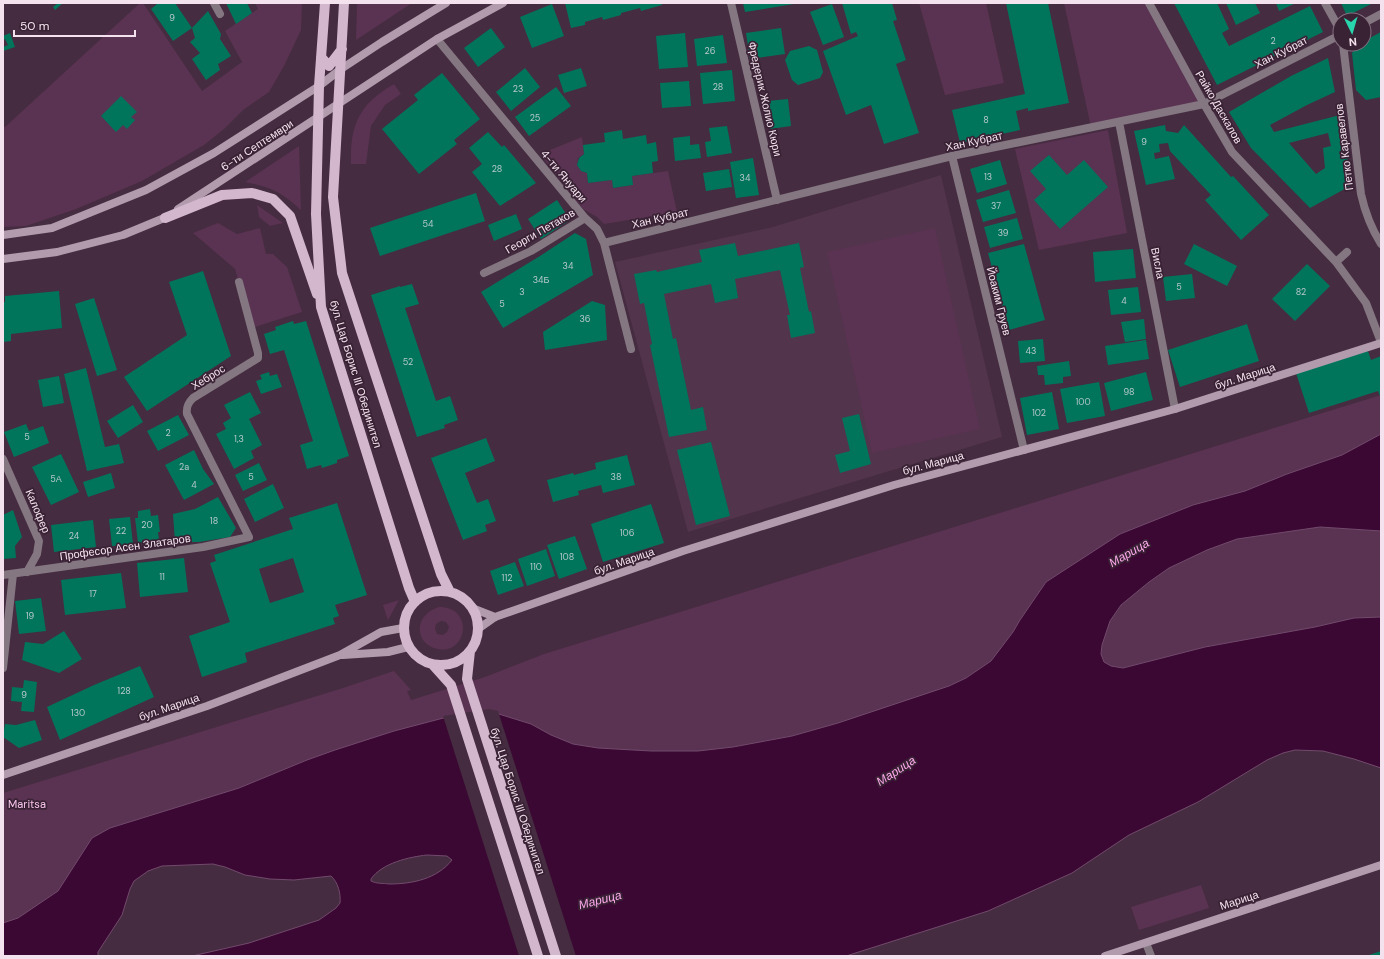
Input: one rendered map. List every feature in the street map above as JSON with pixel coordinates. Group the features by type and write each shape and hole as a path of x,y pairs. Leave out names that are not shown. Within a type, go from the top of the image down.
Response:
{"main road":[{"name":"бул. Цар Борис III Обединител","path":"325,3 319,86 316,214 321,307 414,602"},
{"name":"бул. Цар Борис III Обединител","path":"344,3 333,197 342,273 441,574 450,592"},
{"path":"321,57 329,66 342,49"},
{"path":"165,218 222,195 252,193 273,199 290,216 321,307"},
{"path":"470,651 453,663 444,665 424,661 415,655 408,647 405,638 405,618 408,610 414,602 422,596 431,592 450,592 458,595 472,608 478,628"},
{"name":"бул. Цар Борис III Обединител","path":"478,628 476,641 470,651 467,679 556,956"},
{"path":"434,664 451,685 538,956"}],"street":[{"path":"214,3 220,14"},
{"name":"6-ти Септември","path":"3,235 52,228 146,190 214,153 319,86 341,69 382,42 446,3"},
{"name":"6-ти Септември","path":"3,259 57,252 123,235 165,218 318,119 437,39 503,3"},
{"name":"Фредерик Жолио Кюри","path":"731,3 777,200"},
{"name":"Райко Даскалов","path":"1149,3 1232,152 1336,262 1366,303 1381,342"},
{"path":"1325,3 1332,16"},
{"path":"1372,19 1381,14"},
{"name":"4-ти Януари","path":"437,39 585,218 597,229 604,243 631,349"},
{"name":"Хан Кубрат","path":"604,243 952,156 1204,104 1332,39"},
{"name":"Петко Каравелов","path":"1344,52 1360,194 1373,231 1381,244"},
{"name":"Висла","path":"1119,122 1175,410"},
{"name":"Йоаким Груев","path":"952,156 1024,450"},
{"name":"Георги Петаков","path":"484,273 531,251 585,218"},
{"path":"1336,262 1347,252"},
{"name":"Хеброс","path":"239,282 258,353 258,358 193,398 186,410 249,537"},
{"name":"бул. Марица","path":"478,628 495,617 691,549 894,485 1175,410 1381,342"},
{"name":"Калофер","path":"3,459 39,541 37,554 27,572"},
{"name":"Професор Асен Златаров","path":"3,575 203,547 249,537"},
{"path":"3,668 13,574"},
{"path":"472,608 495,617"},
{"name":"бул. Марица","path":"3,775 207,706 340,655 381,632 404,628"},
{"name":"бул. Марица","path":"340,655 388,652 408,647"},
{"name":"Марица","path":"1105,956 1381,865"},
{"path":"1146,943 1151,956"}],"shaded area":[{"path":"941,175 1002,437 688,532 615,262 773,227"}],"green space":[{"path":"140,3 143,3 202,91 242,62 225,31 258,9 255,3 302,3 301,30 284,66 269,92 243,110 224,129 204,145 142,181 76,209 26,226 3,227 3,125 5,127"},
{"path":"357,3 412,3 356,40"},
{"path":"919,3 986,3 1004,83 945,95"},
{"path":"1064,3 1149,3 1204,104 1091,127"},
{"path":"394,84 401,94 385,105 371,126 366,164 351,164 352,138 359,117 372,99"},
{"path":"1108,130 1127,233 1039,250 1015,149"},
{"path":"582,137 584,154 578,158 577,165 581,171 587,173 588,183 612,180 613,188 633,185 632,176 668,171 677,212 604,224 597,217 583,209 540,154"},
{"path":"299,146 301,210 287,198 275,191 245,182"},
{"path":"257,205 283,223 270,226 259,217"},
{"path":"218,223 237,234 260,228 266,254 273,254 287,267 302,312 252,328 235,269 193,233"},
{"path":"935,228 980,429 872,453 827,252"},
{"name":"Maritsa","path":"1381,395 1381,434 1342,455 1287,474 1245,491 1193,505 1120,534 1046,582 1013,632 991,661 966,678 949,686 838,723 792,736 733,747 698,751 651,751 598,748 573,744 551,735 531,724 489,711 335,750 239,788 110,828 58,891 18,918 3,923 3,793 394,671 411,690 407,691 411,700 485,677 544,654"},
{"path":"1320,527 1381,531 1381,617 1354,618 1315,627 1205,647 1123,668 1111,666 1104,662 1101,654 1102,645 1110,621 1121,605 1169,568 1207,550 1237,539"},
{"path":"399,600 388,620 383,605"},
{"path":"439,607 450,609 458,614 462,622 463,630 461,638 455,645 448,649 438,649 432,647 423,640 420,624 425,615","holes":["441,621 446,622 449,627 447,632 443,635 437,634 435,629 436,624"]},
{"path":"1201,885 1209,908 1139,930 1131,907"}],"water":[{"path":"1381,434 1381,531 1320,527 1237,539 1207,550 1169,568 1121,605 1110,621 1102,645 1101,654 1104,662 1111,666 1123,668 1205,647 1315,627 1354,618 1381,617 1381,768 1323,751 1295,750 1283,753 1267,760 1198,802 1129,835 1072,873 988,911 846,956 192,956 249,943 319,920 336,908 340,903 340,896 336,881 331,876 294,880 270,879 245,875 213,864 162,866 148,871 134,881 122,915 98,952 98,956 3,956 3,923 18,918 58,891 92,838 110,828 239,788 335,750 394,731 451,716 489,711 531,724 551,735 573,744 598,748 651,751 698,751 733,747 792,736 838,723 949,686 966,678 991,661 1013,632 1046,582 1120,534 1193,505 1245,491 1287,474 1342,455","holes":["427,855 447,856 452,860 439,872 424,879 398,884 376,883 371,881 376,873 396,862 412,857"]}],"pier":[{"path":"489,709 498,711 576,956 519,956 443,716"}],"building":[{"path":"58,3 63,3 55,10 53,7"},
{"path":"156,3 175,3 192,28 173,41 151,9 157,4"},
{"path":"226,3 247,3 252,13 236,24"},
{"path":"565,3 661,3 662,5 641,11 640,8 603,20 602,17 585,22 585,25 571,28"},
{"path":"743,3 794,3 794,4 745,12"},
{"path":"842,3 892,3 897,20 893,21 906,60 896,64 919,133 884,144 871,105 846,115 823,51 858,36 856,32 851,34"},
{"path":"1006,3 1048,3 1069,103 1028,111 1028,108 1016,111 1020,130 960,143 952,110 1025,94"},
{"path":"1174,3 1217,3 1229,29 1222,33 1229,46 1310,6 1323,32 1217,85"},
{"path":"1226,3 1255,3 1260,13 1236,25"},
{"path":"1276,3 1296,3 1279,11"},
{"path":"1341,3 1373,3 1355,12 1345,12"},
{"path":"552,4 564,36 532,48 520,17"},
{"path":"832,4 844,37 823,45 810,12"},
{"path":"208,11 221,34 220,39 231,56 218,64 220,70 206,80 192,59 200,53 190,42 195,38 192,28"},
{"path":"491,28 505,47 478,67 464,48"},
{"path":"781,28 785,54 750,59 746,33"},
{"path":"1381,32 1381,97 1366,100 1356,90 1352,53 1372,52 1372,37"},
{"path":"10,33 15,47 3,51 3,47 8,45 5,39 3,40 3,36"},
{"path":"685,33 688,67 659,69 656,36"},
{"path":"723,35 727,63 697,66 694,39"},
{"path":"809,46 817,50 823,72 820,78 798,85 792,80 785,60 790,51"},
{"path":"1328,58 1335,92 1270,125 1274,132 1340,115 1352,185 1310,208 1251,148 1229,112 1291,76","holes":["1328,133 1331,146 1323,148 1325,168 1316,174 1289,143"]},
{"path":"525,68 540,87 511,111 496,92"},
{"path":"581,68 587,86 564,93 558,75"},
{"path":"732,70 735,101 703,104 700,73"},
{"path":"442,73 480,119 454,140 457,144 419,174 382,129 418,100 414,95"},
{"path":"689,81 691,106 662,108 660,83"},
{"path":"556,87 571,106 529,136 515,117"},
{"path":"121,96 137,112 131,117 135,120 127,129 123,125 116,132 101,116"},
{"path":"788,99 791,126 770,129 767,101"},
{"path":"1165,125 1166,131 1178,133 1184,125 1231,177 1233,176 1269,215 1241,240 1205,200 1211,195 1170,151 1168,143 1159,144 1160,152 1154,153 1155,159 1169,156 1175,179 1146,185 1134,131"},
{"path":"727,126 732,153 707,157 705,142 711,141 709,128"},
{"path":"622,130 623,139 646,135 647,144 656,142 658,161 652,162 653,173 632,176 633,185 613,188 612,180 588,183 587,173 581,171 577,165 579,158 584,154 583,145 605,142 604,133"},
{"path":"488,132 502,147 504,145 536,183 500,206 472,172 482,164 469,148"},
{"path":"690,136 690,145 699,144 701,158 675,161 673,138"},
{"path":"1049,155 1067,175 1084,160 1108,187 1060,229 1034,200 1046,189 1030,171"},
{"path":"753,158 759,195 736,198 730,162"},
{"path":"1000,160 1007,184 977,193 970,169"},
{"path":"729,169 732,187 706,191 703,173"},
{"path":"1009,190 1016,213 983,222 976,200"},
{"path":"476,193 485,221 380,256 370,228"},
{"path":"557,200 570,220 541,239 528,219"},
{"path":"516,214 522,229 494,241 488,225"},
{"path":"1017,218 1023,239 990,248 984,227"},
{"path":"575,233 586,239 593,275 503,328 481,292"},
{"path":"735,243 738,256 799,243 804,267 800,268 815,333 791,338 787,315 790,315 780,270 735,279 738,298 715,303 711,284 664,294 673,339 676,338 691,410 703,407 707,430 669,437 650,345 652,344 644,303 640,304 634,274 656,270 657,272 702,262 699,250"},
{"path":"1024,244 1045,320 1009,330 988,253"},
{"path":"1194,244 1237,266 1227,286 1184,264"},
{"path":"1133,249 1136,278 1095,282 1093,252"},
{"path":"1307,264 1330,286 1295,321 1272,299"},
{"path":"203,271 231,356 147,411 124,377 187,335 169,282"},
{"path":"1192,274 1195,298 1166,301 1163,277"},
{"path":"412,284 419,304 405,308 436,401 450,396 458,420 444,425 445,428 417,437 371,295"},
{"path":"1138,287 1141,312 1111,315 1108,290"},
{"path":"59,291 62,328 11,334 11,341 3,342 3,302 5,302 5,296"},
{"path":"94,298 117,370 97,376 75,304"},
{"path":"592,301 605,305 607,340 545,350 543,332"},
{"path":"1144,319 1146,339 1125,342 1121,322"},
{"path":"293,321 294,324 306,321 349,456 337,460 337,463 322,468 321,465 307,469 300,445 313,441 284,350 270,354 264,334 276,330 275,327"},
{"path":"1247,324 1259,361 1180,387 1168,350"},
{"path":"1043,339 1045,361 1020,363 1018,341"},
{"path":"1146,340 1149,359 1108,365 1105,346"},
{"path":"1368,351 1371,360 1381,356 1381,399 1378,391 1309,413 1296,373"},
{"path":"1069,361 1071,376 1063,377 1063,383 1045,385 1044,375 1038,375 1037,366"},
{"path":"86,368 105,447 119,444 124,463 87,471 64,374"},
{"path":"269,372 270,376 277,374 282,387 261,394 256,381 262,379 260,375"},
{"path":"1146,372 1153,400 1111,411 1104,383"},
{"path":"59,376 64,403 43,407 38,380"},
{"path":"1099,382 1105,416 1067,423 1060,389"},
{"path":"250,392 261,413 249,419 262,445 251,451 254,458 234,469 216,434 226,429 223,423 231,418 224,405"},
{"path":"1052,392 1059,429 1027,435 1020,398"},
{"path":"133,405 143,422 118,438 107,421"},
{"path":"859,414 871,464 840,473 835,455 850,451 842,418"},
{"path":"178,415 189,435 158,451 147,431"},
{"path":"26,424 29,431 43,426 49,443 14,457 4,432"},
{"path":"486,438 495,461 465,473 477,503 488,499 496,521 485,525 487,531 463,540 431,458"},
{"path":"711,442 730,516 696,525 677,450"},
{"path":"194,450 203,469 214,484 184,500 165,465"},
{"path":"61,454 79,492 51,505 32,467"},
{"path":"627,455 635,485 603,493 601,485 578,491 579,495 553,502 547,480 596,469 595,463"},
{"path":"259,463 267,480 243,491 235,475"},
{"path":"111,473 115,488 88,497 83,482"},
{"path":"273,484 284,508 255,522 244,499"},
{"path":"218,497 236,528 230,537 199,542 175,542 173,514 195,509"},
{"path":"337,503 367,595 335,605 339,616 333,618 335,624 245,653 247,662 202,677 189,636 230,622 210,563 216,561 214,555 293,529 289,518","holes":["293,558 304,592 270,603 259,569"]},
{"path":"651,504 664,543 603,562 591,524"},
{"path":"150,509 151,516 158,515 160,532 158,532 159,540 138,543 135,518 138,518 138,511"},
{"path":"13,510 22,537 15,546 16,558 3,559 3,515"},
{"path":"130,517 133,544 112,546 109,519"},
{"path":"93,520 96,547 54,552 51,525"},
{"path":"575,536 587,569 559,579 547,545"},
{"path":"546,549 555,576 527,586 518,559"},
{"path":"184,558 188,592 140,597 137,563"},
{"path":"515,562 524,586 498,595 490,571"},
{"path":"121,573 126,608 65,615 61,580"},
{"path":"41,598 46,631 19,634 15,601"},
{"path":"64,631 82,659 59,673 22,660 25,642 43,644"},
{"path":"140,666 154,697 60,740 47,707"},
{"path":"24,680 37,682 34,712 21,711 22,702 11,701 12,687 23,688"},
{"path":"35,720 42,740 19,748 3,737 5,724 16,725"},
{"path":"1381,951 1381,956 1366,956"}]}
